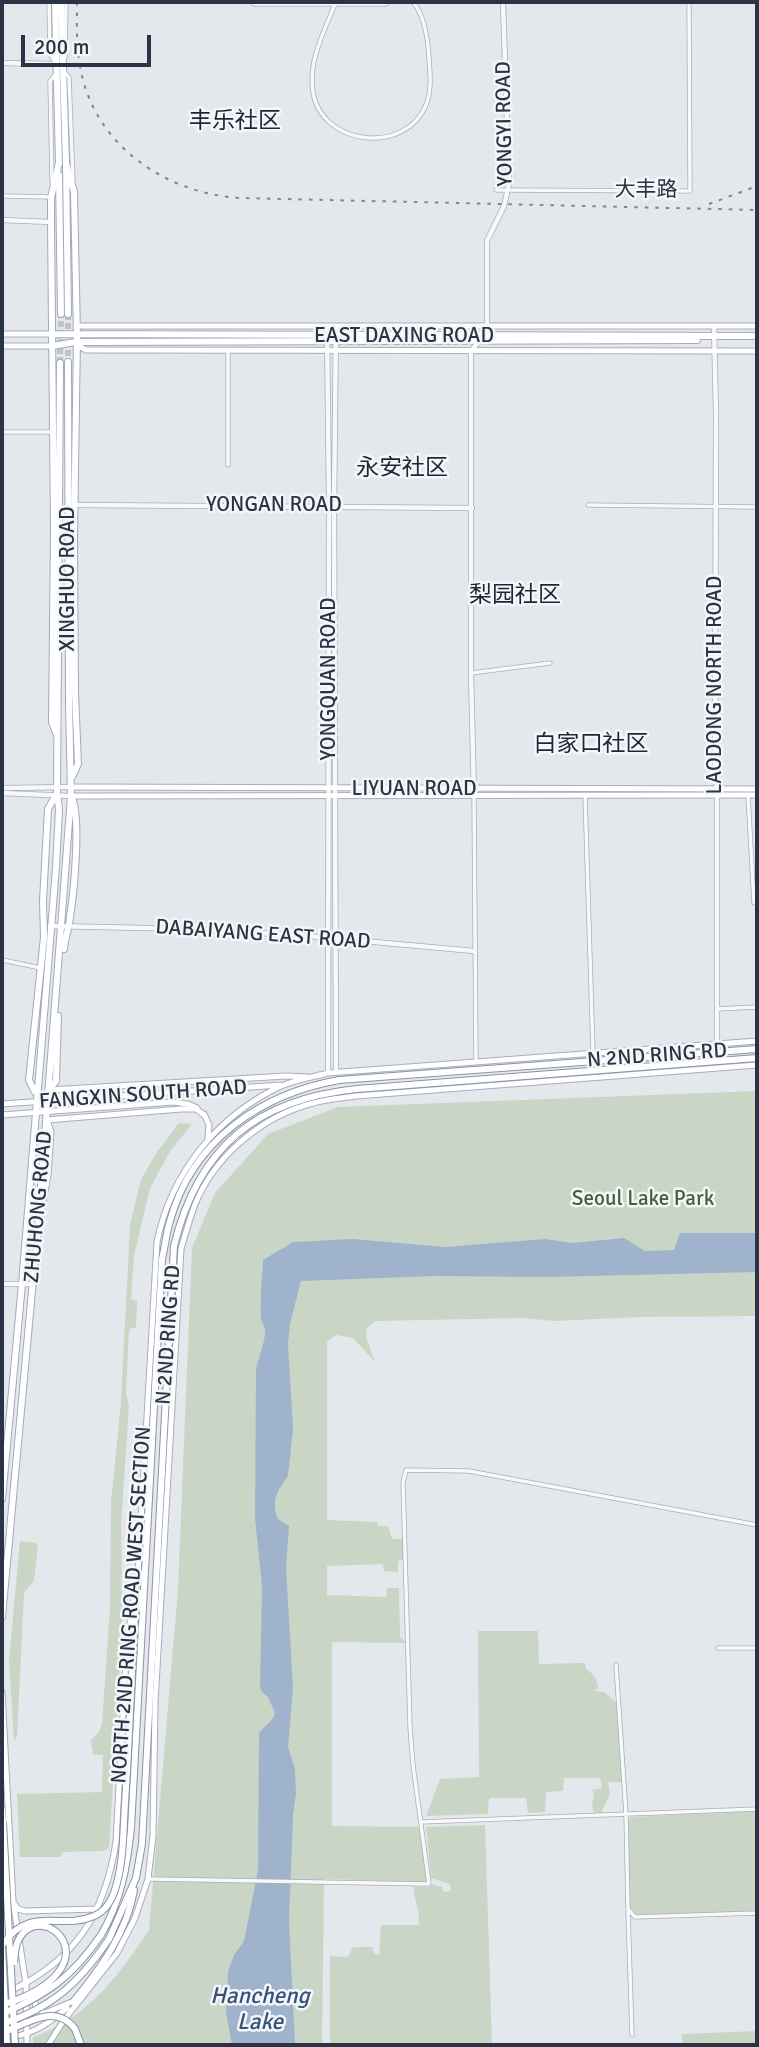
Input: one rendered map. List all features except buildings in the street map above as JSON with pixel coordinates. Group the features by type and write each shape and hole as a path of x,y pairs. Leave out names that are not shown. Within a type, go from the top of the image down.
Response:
{"main road":[{"path":"55,2 63,163 64,314"},
{"path":"59,63 63,2"},
{"path":"63,163 74,192 76,505 72,585"},
{"path":"58,737 52,722 54,518 51,198 63,163"},
{"path":"76,326 757,326"},
{"path":"2,334 51,334"},
{"name":"EAST DAXING ROAD","path":"51,334 76,339 327,338 478,341 714,338"},
{"name":"EAST DAXING ROAD","path":"337,339 487,336 757,338"},
{"path":"76,339 78,347 86,350 757,351"},
{"name":"EAST DAXING ROAD","path":"52,346 76,339"},
{"path":"2,346 52,346"},
{"name":"XINGHUO ROAD","path":"57,791 59,539 64,362 72,585 69,682 71,796"},
{"path":"54,518 59,539"},
{"path":"68,523 74,538"},
{"path":"70,784 78,764 72,640"},
{"path":"69,682 76,706"},
{"name":"LIYUAN ROAD","path":"70,784 332,792"},
{"name":"LIYUAN ROAD","path":"71,796 332,792 585,795 757,789"},
{"path":"36,1093 29,1080 41,968 48,809 57,791"},
{"name":"ZHUHONG ROAD","path":"2,1499 49,944 57,833 57,791"},
{"name":"LIYUAN ROAD","path":"474,793 717,792 757,795"},
{"name":"ZHUHONG ROAD","path":"2,1617 64,927 71,796"},
{"path":"44,921 49,944"},
{"name":"NORTH 2ND RING ROAD WEST SECTION","path":"53,1967 98,1909 111,1872 116,1842 129,1633 140,1589 157,1242 164,1214 174,1191 185,1169 207,1140 251,1101 284,1085 328,1073 757,1041"},
{"name":"N 2ND RING RD","path":"2,2014 47,1993 70,1973 101,1935 120,1896 127,1870 135,1762 140,1589 163,1259 169,1222 182,1191 192,1172 214,1143 237,1122 275,1098 313,1085 340,1080 757,1049"},
{"name":"N 2ND RING RD","path":"2,2024 36,2011 65,1992 88,1969 109,1939 136,1878 143,1830 174,1246 186,1207 224,1145 279,1106 314,1094 357,1088 757,1058"},
{"name":"NORTH 2ND RING ROAD WEST SECTION","path":"48,2045 64,2020 111,1961 135,1918 148,1879 153,1836 155,1703 181,1249 194,1205 221,1164 245,1139 270,1120 314,1102 356,1096 757,1066"},
{"path":"49,1090 315,1076"},
{"name":"FANGXIN SOUTH ROAD","path":"2,1104 284,1085"},
{"name":"FANGXIN SOUTH ROAD","path":"2,1115 173,1102 193,1106 204,1115 210,1130 207,1140"},
{"path":"47,1120 181,1109 196,1110 204,1115"},
{"path":"129,1633 140,1589"},
{"path":"7,2045 2,1947 13,1933 30,1923 96,1916 102,1912 113,1895 121,1863 135,1613"},
{"path":"2,1692 13,1901 26,1984 27,2045"},
{"path":"2,1810 15,2043"},
{"path":"53,1967 34,1993 34,2005 45,2013 73,2002 90,1980 122,1931 130,1912 136,1878"},
{"path":"13,1901 18,1909 25,1911 98,1909"},
{"path":"2,2006 37,1990 59,1973 67,1954 62,1936 49,1927 36,1927 26,1932 17,1941 12,1974"},
{"path":"2,1995 53,1967"},
{"path":"2,2039 26,2035 50,2022 85,1994 90,1980"},
{"path":"2,2033 35,2019 55,2015 72,2025 78,2034 80,2045"}],"street":[{"path":"49,2 50,54 59,63"},
{"path":"254,4 335,5 386,2"},
{"path":"335,5 314,59 312,91 316,104 325,117 348,134 377,139 405,131 426,106 429,94 429,55 422,21 413,2"},
{"name":"YONGYI ROAD","path":"487,336 487,242 504,206 508,190 503,2"},
{"name":"大丰路","path":"496,190 690,191 689,2"},
{"path":"2,63 59,63"},
{"path":"2,196 51,198 50,80 59,73 69,77 74,192"},
{"path":"2,220 51,222"},
{"name":"YONGQUAN ROAD","path":"327,326 332,505"},
{"name":"YONGQUAN ROAD","path":"336,1072 332,505 337,326"},
{"name":"LAODONG NORTH ROAD","path":"714,326 717,1044"},
{"path":"476,1062 471,673 471,351 478,341 487,336"},
{"path":"228,350 228,465"},
{"path":"2,432 52,432"},
{"name":"YONGAN ROAD","path":"76,505 471,508"},
{"path":"588,505 757,507"},
{"path":"471,673 550,663"},
{"path":"57,791 70,784"},
{"path":"2,791 57,791 71,796"},
{"name":"YONGQUAN ROAD","path":"328,1073 332,792"},
{"path":"585,795 593,1053"},
{"path":"748,795 754,903"},
{"name":"DABAIYANG EAST ROAD","path":"50,926 194,929 474,951"},
{"path":"2,960 41,968"},
{"path":"717,1009 757,1007"},
{"path":"2,1284 33,1284"},
{"path":"148,1879 429,1884 410,1727 403,1483 406,1470 469,1471 757,1525"},
{"path":"718,1648 757,1648"},
{"path":"617,1665 626,1814 632,2035"},
{"path":"421,1822 757,1809"},
{"path":"628,1909 635,1917 757,1913"}],"green space":[{"name":"Seoul Lake Park","path":"757,1091 757,1316 555,1321 523,1318 375,1321 367,1328 366,1337 375,1362 353,1338 336,1335 327,1342 327,1520 377,1522 378,1526 388,1526 392,1539 406,1539 407,1559 398,1561 398,1572 384,1571 383,1564 327,1566 327,1595 386,1597 387,1588 399,1588 400,1637 407,1643 332,1642 332,1826 422,1827 429,1882 324,1879 322,2045 33,2045 33,2037 69,2019 100,1994 126,1964 149,1930 178,1589 192,1248 215,1193 268,1134 338,1107"},
{"path":"179,1123 192,1124 171,1150 150,1188 134,1256 131,1299 137,1301 136,1328 129,1331 126,1393 129,1405 121,1524 122,1631 109,1848 102,1851 62,1852 61,1857 20,1857 17,1794 102,1792 103,1755 93,1754 91,1740 102,1724 110,1608 111,1503 121,1403 130,1225 141,1179"},
{"path":"20,1541 36,1543 38,1547 34,1581 24,1592 17,1736 14,1741 9,1660"},
{"path":"478,1631 538,1631 539,1664 585,1663 586,1669 596,1680 598,1689 594,1691 604,1692 616,1702 621,1736 622,1782 608,1782 610,1794 601,1813 594,1814 592,1806 592,1790 602,1788 600,1778 564,1778 563,1791 546,1792 545,1812 528,1813 526,1798 489,1798 488,1814 426,1816 440,1779 479,1777"},
{"path":"757,1811 757,1912 630,1915 627,1822 631,1817"},
{"path":"485,1825 492,2045 330,2045 330,1956 348,1957 353,1947 372,1947 374,1953 379,1955 381,1925 419,1925 414,1887 429,1887 432,1884 442,1887 444,1892 451,1891 450,1884 431,1878 426,1827"},
{"path":"757,2031 757,2045 682,2045 682,2034"}],"water":[{"name":"Hancheng Lake","path":"680,1233 757,1233 757,1272 547,1277 435,1276 301,1281 288,1344 293,1428 288,1476 275,1500 278,1519 289,1526 286,1567 293,1688 288,1747 295,1769 296,1793 289,1921 295,2045 232,2045 226,2012 228,1972 234,1955 244,1941 258,1870 259,1733 275,1713 260,1687 262,1587 255,1518 256,1371 265,1331 261,1319 263,1260 293,1242 353,1239 445,1247 545,1239 572,1243 624,1238 645,1251 674,1250"}],"tunnel":[{"path":"60,363 61,314"},
{"path":"68,314 68,362"}],"railway":[{"path":"77,2 80,66 88,94 100,119 117,141 137,160 186,187 241,198 757,210"},
{"path":"709,204 757,186"}],"district":[{"name":"丰乐社区","path":"235,122"},
{"name":"永安社区","path":"402,469"},
{"name":"梨园社区","path":"515,596"},
{"name":"白家口社区","path":"591,745"}]}
